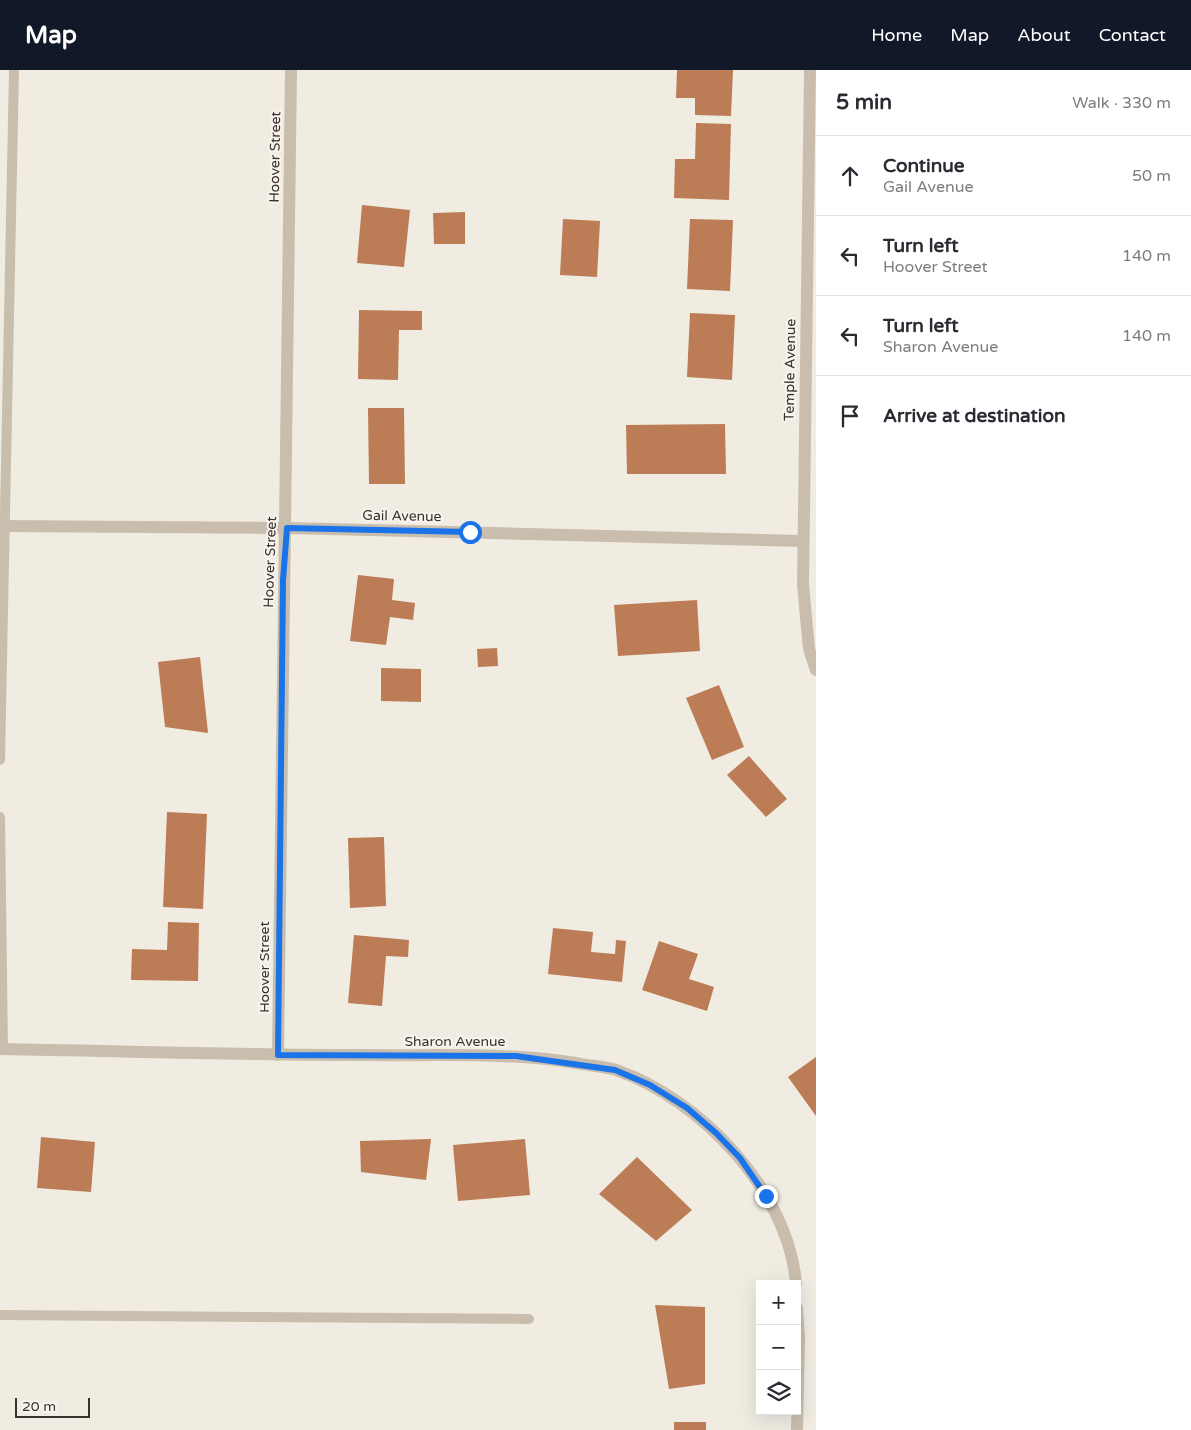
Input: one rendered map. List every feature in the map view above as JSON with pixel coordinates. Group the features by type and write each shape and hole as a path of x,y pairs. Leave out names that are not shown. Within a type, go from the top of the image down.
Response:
{"street":[{"name":"Hoover Street","path":"278,1055 283,580 287,528 291,70"},
{"name":"Temple Avenue","path":"810,70 802,585 809,649 816,670"},
{"name":"Gail Avenue","path":"2,526 287,528 803,541"},
{"name":"Sharon Avenue","path":"2,1049 278,1055 516,1056 615,1070 641,1081 687,1108 716,1133 740,1158 766,1196 782,1228 794,1267 796,1280"},
{"path":"797,1430 798,1325"}],"lane":[{"path":"0,760 5,267 14,70"},
{"path":"0,817 2,1049"},
{"path":"0,1314 529,1319"}],"building":[{"path":"677,70 733,70 731,116 695,115 695,98 676,98"},
{"path":"696,123 731,124 729,200 674,198 675,159 695,159"},
{"path":"362,205 410,210 404,267 357,263"},
{"path":"465,212 465,244 434,244 433,213"},
{"path":"563,219 600,221 597,277 560,275"},
{"path":"690,219 733,220 730,291 687,289"},
{"path":"359,310 422,311 422,330 399,330 398,380 358,379"},
{"path":"690,313 735,315 732,380 687,377"},
{"path":"368,408 404,408 405,484 369,484"},
{"path":"725,424 726,474 627,474 626,425"},
{"path":"358,575 394,579 392,600 415,603 413,620 390,617 386,645 350,641"},
{"path":"697,600 700,651 618,656 614,605"},
{"path":"497,648 498,666 478,667 477,649"},
{"path":"200,657 208,733 165,727 158,662"},
{"path":"381,668 421,669 421,702 381,701"},
{"path":"719,685 744,747 712,760 686,698"},
{"path":"749,756 787,799 766,817 727,775"},
{"path":"167,812 207,814 203,909 163,907"},
{"path":"384,837 386,906 350,908 348,838"},
{"path":"168,922 199,923 198,981 131,980 132,949 167,950"},
{"path":"553,928 593,932 591,952 615,954 616,940 626,941 622,982 548,974"},
{"path":"354,935 409,940 408,957 386,956 382,1006 348,1003"},
{"path":"659,941 698,954 689,979 714,987 707,1011 642,990"},
{"path":"816,1057 816,1116 788,1077"},
{"path":"41,1137 95,1142 91,1192 37,1188"},
{"path":"431,1139 426,1180 361,1172 360,1141"},
{"path":"525,1139 530,1195 458,1201 453,1145"},
{"path":"637,1157 692,1210 656,1241 599,1194"},
{"path":"655,1305 705,1307 705,1384 669,1389"},
{"path":"674,1422 706,1422 706,1430 674,1430"}],"route":[{"path":"470,532 287,528 283,580 278,1055 516,1056 558,1060 615,1070 650,1085 687,1108 716,1133 740,1158 766,1196"}]}
